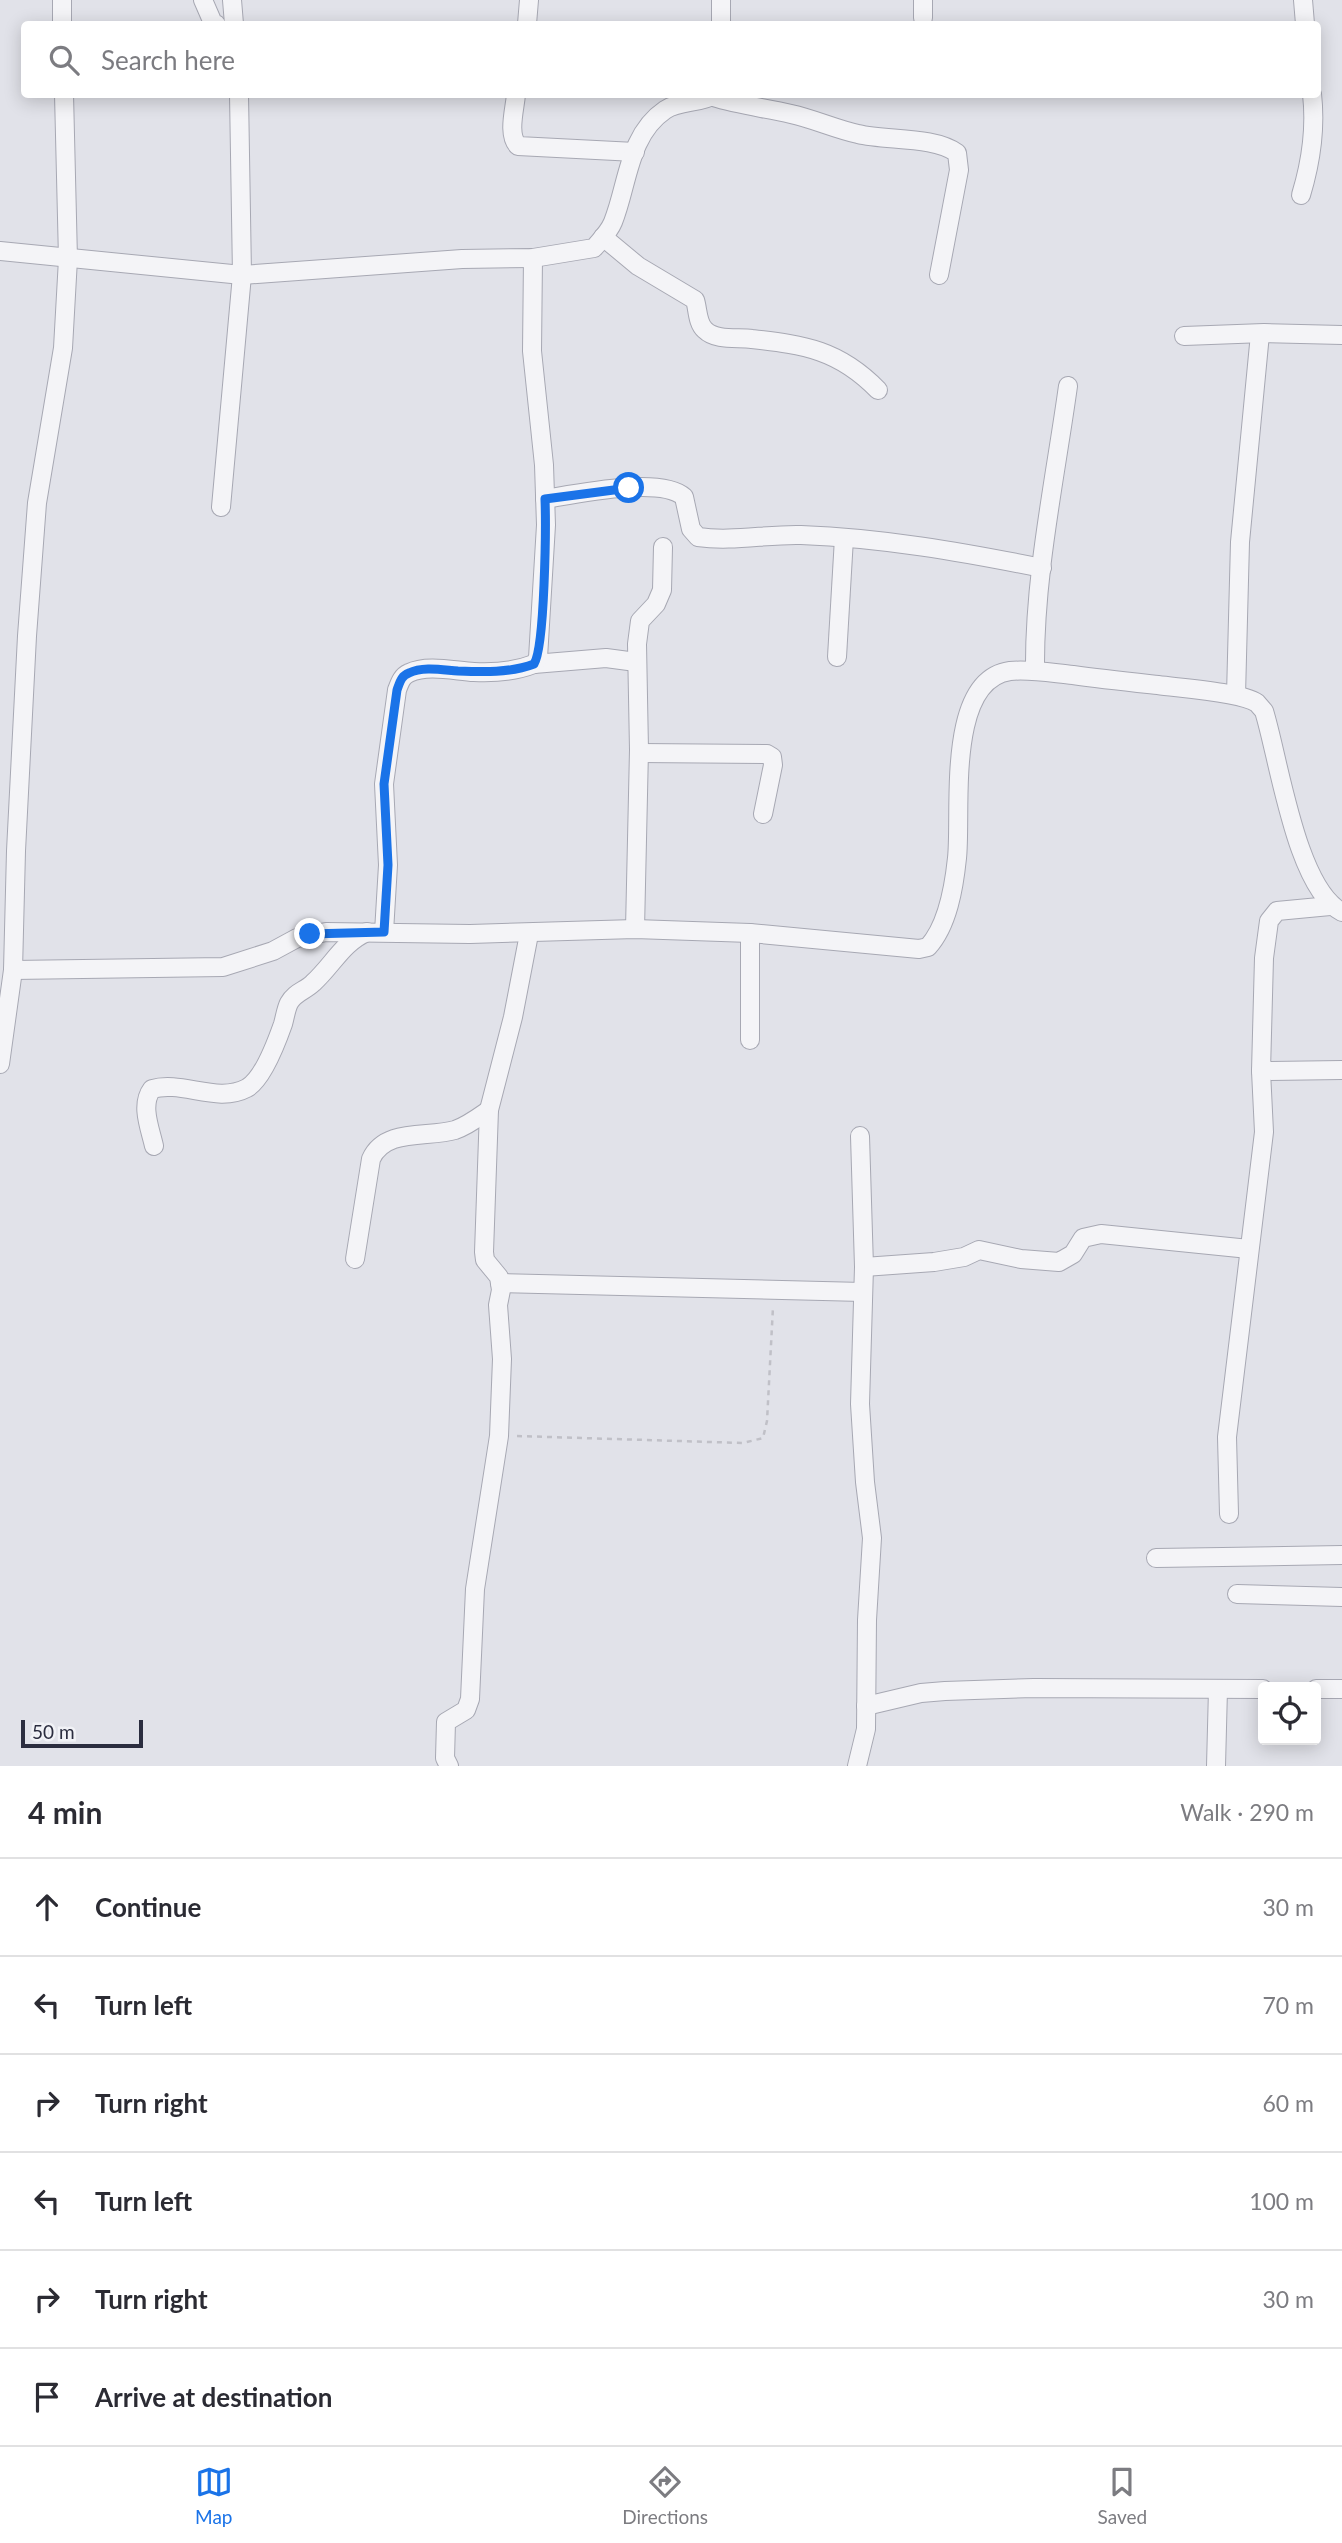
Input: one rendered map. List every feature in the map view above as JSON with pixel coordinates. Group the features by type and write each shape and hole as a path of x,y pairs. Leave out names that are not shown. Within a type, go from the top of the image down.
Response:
{"street":[{"path":"62,0 62,21"},
{"path":"203,0 212,21"},
{"path":"232,0 234,21"},
{"path":"527,21 529,0"},
{"path":"720,0 721,21"},
{"path":"923,0 923,19"},
{"path":"1303,0 1305,21"},
{"path":"0,1064 13,970 20,771 37,503 63,348 68,259 64,98"},
{"path":"221,506 242,275 239,98"},
{"path":"516,98 512,133 518,146 635,152"},
{"path":"0,251 242,275 462,259 533,258 594,248 613,222 628,169 652,120 676,104 704,98"},
{"path":"720,98 747,107 790,114 857,134 935,144 957,153 959,170 939,275"},
{"path":"1301,195 1309,169 1314,132 1312,98"},
{"path":"603,237 638,266 695,300 702,327 706,332 806,347 838,357 860,372 878,390"},
{"path":"533,258 533,351 546,525 540,636 538,658 534,664"},
{"path":"1236,695 1240,542 1260,334"},
{"path":"1184,336 1342,335"},
{"path":"1035,671 1035,635 1042,568 1068,386"},
{"path":"545,499 605,490 671,489 684,497 691,529 698,537 798,535 844,538 938,548 1042,568"},
{"path":"837,657 844,538"},
{"path":"635,929 639,753 636,662 640,621 656,604 662,590 663,547"},
{"path":"375,932 388,865 384,784 401,678 410,672 422,670 479,672 606,658 636,662"},
{"path":"13,970 223,967 273,951 310,934 375,932 529,934 635,929 750,933 919,949 928,947 940,930 951,895 958,857 959,765 973,702 993,677 1008,671 1035,671 1236,695 1257,703 1264,711 1293,824 1309,868 1336,909"},
{"path":"639,753 767,754 772,757 773,765 763,814"},
{"path":"1229,1514 1227,1437 1264,1132 1261,1071 1264,958 1269,921 1277,911 1336,909"},
{"path":"154,1146 146,1109 147,1096 152,1089 171,1086 210,1093 248,1088 266,1065 288,1005 297,993 311,986 349,942 375,932"},
{"path":"750,933 750,1040"},
{"path":"449,1766 445,1758 446,1722 466,1710 470,1699 475,1589 499,1436 502,1359 498,1305 500,1283 485,1260 484,1252 489,1110 495,1078 513,1017 529,934"},
{"path":"1261,1071 1342,1070"},
{"path":"355,1259 371,1159 375,1151 382,1144 393,1140 456,1129 489,1110"},
{"path":"857,1766 866,1729 867,1620 872,1538 860,1404 864,1267 860,1136"},
{"path":"864,1267 934,1262 964,1257 979,1250 1021,1259 1059,1262 1073,1254 1083,1238 1101,1234 1249,1249"},
{"path":"500,1283 863,1292"},
{"path":"1156,1558 1342,1555"},
{"path":"1237,1594 1342,1597"},
{"path":"866,1706 921,1693 945,1691 1034,1688 1258,1689"},
{"path":"1216,1766 1218,1689"},
{"path":"1321,1689 1342,1689"}],"path":[{"path":"499,1436 690,1439 743,1443 763,1438 767,1421 775,1290"}],"route":[{"path":"310,934 384,932 388,865 384,784 401,678 410,672 422,670 479,672 509,670 534,664 538,658 540,636 545,499 629,488"}]}
